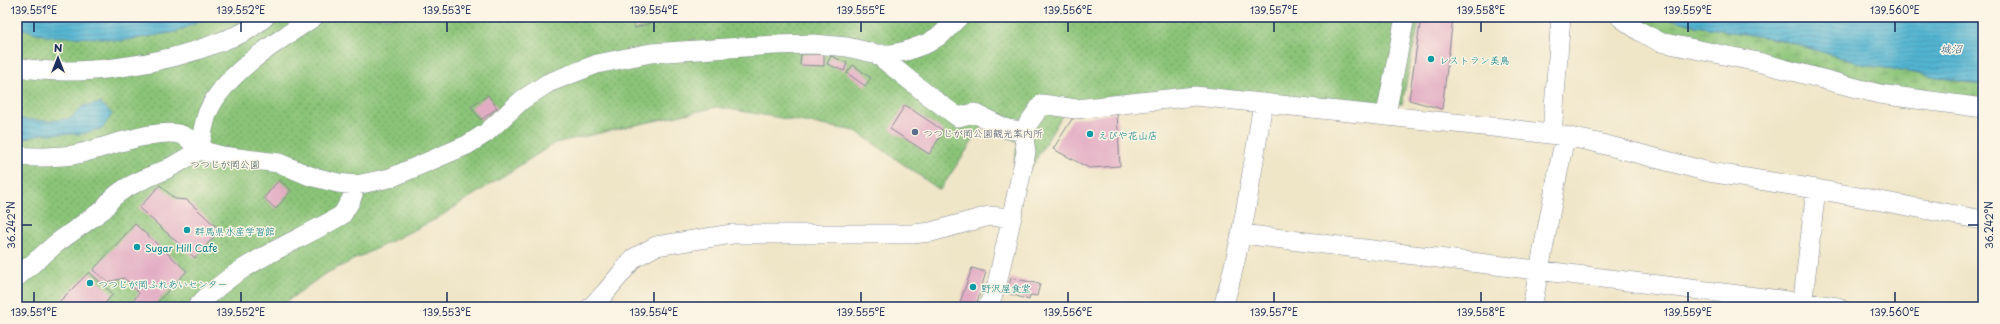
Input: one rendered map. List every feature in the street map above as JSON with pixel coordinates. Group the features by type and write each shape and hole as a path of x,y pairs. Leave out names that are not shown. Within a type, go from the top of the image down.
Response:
{"street":[{"path":"17,67 34,70 81,71 161,60 198,51 245,32 265,17"},
{"path":"17,276 58,242 104,209 108,202 114,197 140,181 168,168 199,150 208,112 227,84 246,66 314,17"},
{"path":"17,156 51,157 73,154 152,135 174,133 186,137 199,150 222,156 279,163 310,176 338,183 356,185 390,178 467,145 486,133 522,100 548,83 597,64 651,53 783,45 814,44 847,47 877,54 906,51 928,43 942,34 958,17"},
{"path":"1386,114 1405,17"},
{"path":"1532,307 1539,270 1558,135 1561,17"},
{"path":"1620,17 1641,32 1660,42 1758,62 1879,94 1983,108"},
{"path":"877,54 929,96 958,117 974,113 1007,129 1022,131"},
{"path":"988,307 997,284 1026,152 1022,131 1042,104 1076,109 1195,96 1386,114 1558,135 1709,172 1816,189 1983,220"},
{"path":"1222,307 1234,268 1242,234 1263,103"},
{"path":"197,307 224,281 342,215 351,200 356,185"},
{"path":"1803,305 1816,189"},
{"path":"591,307 634,258 656,246 732,234 912,234 931,232 989,216 1012,218"},
{"path":"1242,234 1539,270 1803,305 1838,307"}],"green space":[{"name":"つつじが岡公園","path":"17,17 1420,17 1402,104 1196,92 1066,109 1031,168 1014,163 1018,142 984,124 940,190 856,131 717,107 555,143 436,219 323,275 279,307 17,307"},
{"path":"1631,17 1665,17 1697,26 1782,40 1862,64 1983,85 1983,103 1911,93 1652,32"}],"water":[{"path":"17,17 210,17 176,32 121,41 101,38 46,36 17,27"},
{"name":"城沼","path":"1665,17 1983,17 1983,85 1862,64 1782,40 1697,26"},
{"path":"101,103 112,114 103,128 82,134 42,134 17,141 17,119 50,121 71,118 83,106"}],"building":[{"path":"631,17 648,17 650,23 635,28"},
{"name":"レストラン美鳥","path":"1421,17 1453,18 1442,109 1409,100"},
{"path":"801,54 824,54 824,66 800,65"},
{"path":"831,56 847,63 844,71 827,64"},
{"path":"853,65 871,78 865,86 847,73"},
{"path":"488,95 497,108 481,120 471,107"},
{"path":"905,105 944,131 929,154 890,129"},
{"name":"えびや花山店","path":"1117,113 1120,166 1089,168 1053,149 1072,119"},
{"path":"279,180 291,190 276,209 264,198"},
{"path":"160,185 175,199 187,200 220,230 195,258 139,208"},
{"name":"Sugar Hill Cafe","path":"135,224 187,271 153,307 131,307 130,305 139,293 124,278 108,282 93,270"},
{"name":"野沢屋食堂","path":"972,268 986,272 976,306 960,302"},
{"name":"つつじが岡ふれあいセンター","path":"89,272 113,294 102,307 54,307"},
{"path":"1011,278 1040,284 1037,296 1030,295 1029,300 1007,293"}],"place":[{"name":"レストラン美鳥","path":"1431,59"},
{"name":"つつじが岡公園観光案内所","path":"915,132"},
{"name":"えびや花山店","path":"1090,134"},
{"name":"群馬県水産学習館","path":"187,230"},
{"name":"Sugar Hill Cafe","path":"137,247"},
{"name":"つつじが岡ふれあいセンター","path":"90,283"},
{"name":"野沢屋食堂","path":"973,287"}]}
